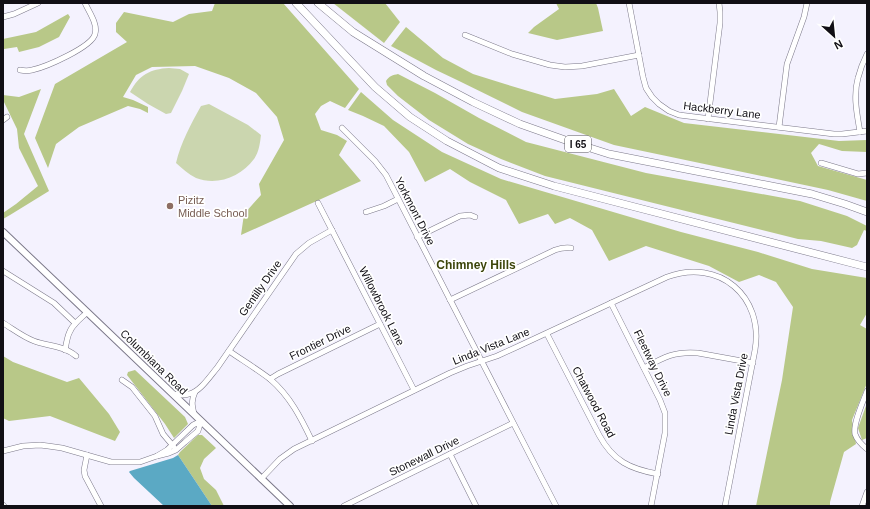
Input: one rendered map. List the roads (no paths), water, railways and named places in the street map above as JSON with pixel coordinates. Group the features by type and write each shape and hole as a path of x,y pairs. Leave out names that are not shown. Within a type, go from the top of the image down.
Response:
{"highway":[{"path":"296,3 375,87 410,117 447,141 499,168 554,186 867,267"},
{"name":"I 65","path":"318,3 353,32 424,76 473,102 520,124 609,154 812,194 867,212"}],"main road":[{"name":"Columbiana Road","path":"3,232 290,506"}],"street":[{"path":"3,17 14,14 38,3"},
{"path":"20,70 27,71 48,66 93,40 96,33 95,24 84,3"},
{"name":"Hackberry Lane","path":"629,3 644,82 649,93 656,101 674,113 708,119 834,134 867,131"},
{"path":"708,119 720,23 719,3"},
{"path":"779,127 787,64 804,17 807,3"},
{"path":"465,35 512,54 550,65 565,67 582,66 639,56"},
{"path":"860,132 856,104 856,89 859,72 867,54"},
{"name":"Yorkmont Drive","path":"342,128 379,166 386,176 556,506"},
{"path":"821,163 858,174 867,173"},
{"path":"366,212 384,206 398,199"},
{"path":"318,203 332,230"},
{"path":"417,236 460,216 470,215 475,217"},
{"name":"Willowbrook Lane","path":"332,230 414,390"},
{"name":"Gentilly Drive","path":"195,392 209,378 229,351 296,254 309,243 332,230"},
{"path":"450,300 555,250 566,247 571,248"},
{"path":"3,271 54,303 75,323"},
{"name":"Linda Vista Lane","path":"261,479 285,455 312,440 455,371 497,356 547,334 667,277 685,272 698,272 714,275 728,282 739,290"},
{"name":"Linda Vista Drive","path":"725,506 757,338 755,318 749,304 739,290"},
{"name":"Fleetway Drive","path":"611,303 663,406 665,433 651,506"},
{"path":"65,350 71,328 87,312"},
{"path":"3,323 35,342 65,350 76,356"},
{"name":"Frontier Drive","path":"270,379 380,324"},
{"name":"Chatwood Road","path":"547,334 606,447 615,456 634,469 658,474"},
{"path":"229,351 270,379 286,396 298,412 312,440"},
{"path":"644,368 672,354 680,352 698,353 753,363"},
{"path":"122,380 132,387 155,416 163,434 174,447"},
{"path":"867,391 855,426 855,434 858,440 867,449"},
{"path":"173,394 184,395 195,392"},
{"path":"194,414 192,405 195,392"},
{"path":"3,451 23,446 40,445 62,448 111,462 140,462 157,456 174,447 193,425 201,421"},
{"name":"Stonewall Drive","path":"344,506 513,423"},
{"path":"450,454 476,506"},
{"path":"87,455 84,470 85,476 101,506"},
{"path":"862,506 867,492"}],"water":[{"path":"178,455 212,506 164,506 129,472"}],"place":[{"name":"Pizitz Middle School","path":"170,206"}],"district":[{"name":"Chimney Hills","path":"476,265"}]}
